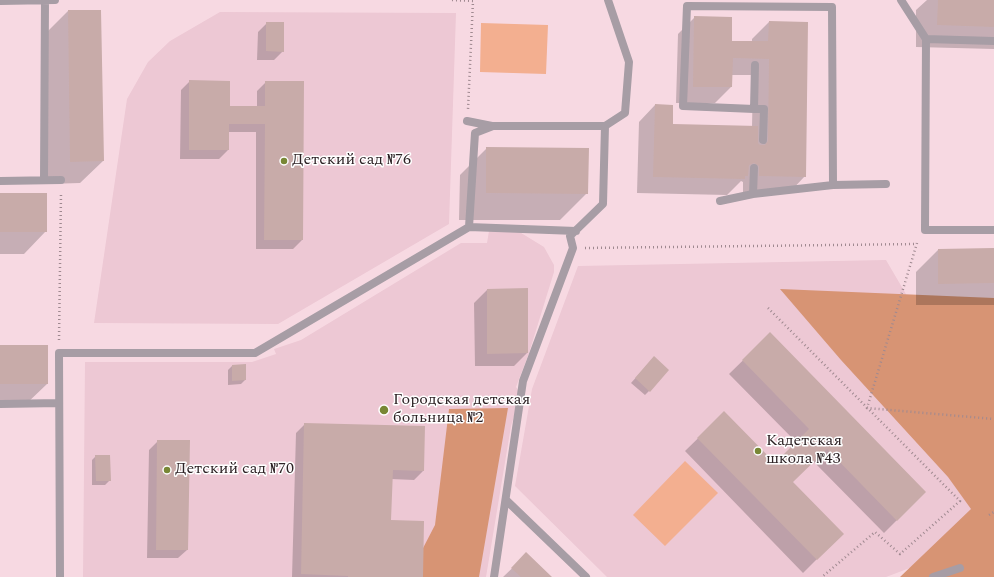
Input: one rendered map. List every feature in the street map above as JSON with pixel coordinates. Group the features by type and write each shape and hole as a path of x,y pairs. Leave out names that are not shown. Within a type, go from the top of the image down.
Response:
{"lane":[{"path":"44,180 45,0"},
{"path":"0,1 55,0"},
{"path":"467,122 493,126 605,126 626,113 629,62 608,0"},
{"path":"901,0 926,39 925,230 994,230"},
{"path":"763,140 764,108 754,109 683,106 687,6 763,3 832,7 833,185"},
{"path":"926,39 994,41"},
{"path":"754,109 755,65"},
{"path":"469,227 475,133 493,126"},
{"path":"494,577 523,381 573,248 570,236 603,204 605,126"},
{"path":"753,194 754,168"},
{"path":"0,181 61,180"},
{"path":"720,201 753,194 833,185 886,184"},
{"path":"60,577 59,353 255,353 469,227 576,231"},
{"path":"0,404 59,403"},
{"path":"506,500 586,577"},
{"path":"933,577 960,568"}],"path":[{"path":"452,0 473,1 467,122"},
{"path":"59,353 61,180"},
{"path":"867,408 917,244 925,230"},
{"path":"573,248 917,244"},
{"path":"768,308 960,501 900,554 875,532 822,577"},
{"path":"867,408 994,419"},
{"path":"989,515 994,512"}],"shaded area":[{"name":"Детский сад №76","path":"220,12 456,13 449,224 278,324 94,323 127,99 148,62 170,41"},
{"path":"481,23 548,25 546,74 480,72"},
{"name":"Городская детская больница №2","path":"513,228 544,247 554,265 554,272 529,353 516,387 521,394 511,426 486,577 83,577 85,362 252,362 276,354 274,349 301,340 461,243 487,243 489,231"},
{"name":"Кадетская школа №43","path":"886,260 944,359 994,536 886,577 607,577 515,486 532,389 578,266"},
{"path":"780,289 994,298 994,577 900,577 971,509 948,477 841,360"},
{"path":"508,408 479,577 408,577 435,525 449,409"},
{"path":"685,461 718,493 665,546 633,515"}],"building":[{"path":"938,0 994,0 994,27 937,25"},
{"path":"68,10 101,10 104,161 70,162"},
{"path":"694,16 732,17 732,41 768,41 769,21 808,22 806,177 759,176 759,166 754,163 749,165 748,176 745,176 745,179 653,177 655,104 673,105 673,124 758,126 758,143 760,145 765,145 768,141 769,59 733,58 732,87 693,87"},
{"path":"266,22 284,22 284,52 266,51"},
{"path":"189,80 230,81 230,106 265,106 265,81 304,81 303,240 264,240 265,124 229,124 229,150 189,150"},
{"path":"486,147 589,148 588,194 486,193"},
{"path":"0,193 47,193 47,232 0,232"},
{"path":"994,248 994,283 938,284 938,249"},
{"path":"528,288 528,353 487,354 487,289"},
{"path":"770,332 926,492 897,521 827,449 793,482 844,534 817,560 697,438 724,411 775,463 809,429 742,360"},
{"path":"0,345 48,345 48,384 0,384"},
{"path":"654,356 669,370 650,392 635,378"},
{"path":"246,364 246,380 232,381 232,365"},
{"path":"304,423 425,426 424,471 393,470 391,520 424,521 423,577 348,577 301,574"},
{"path":"157,440 190,440 188,550 156,550"},
{"path":"95,455 110,455 111,481 96,481"},
{"path":"526,552 552,577 521,577 511,568"}],"place":[{"name":"Детский сад №76","path":"284,161"},
{"name":"Городская детская больница №2","path":"384,410"},
{"name":"Кадетская школа №43","path":"758,451"},
{"name":"Детский сад №70","path":"167,470"}]}
